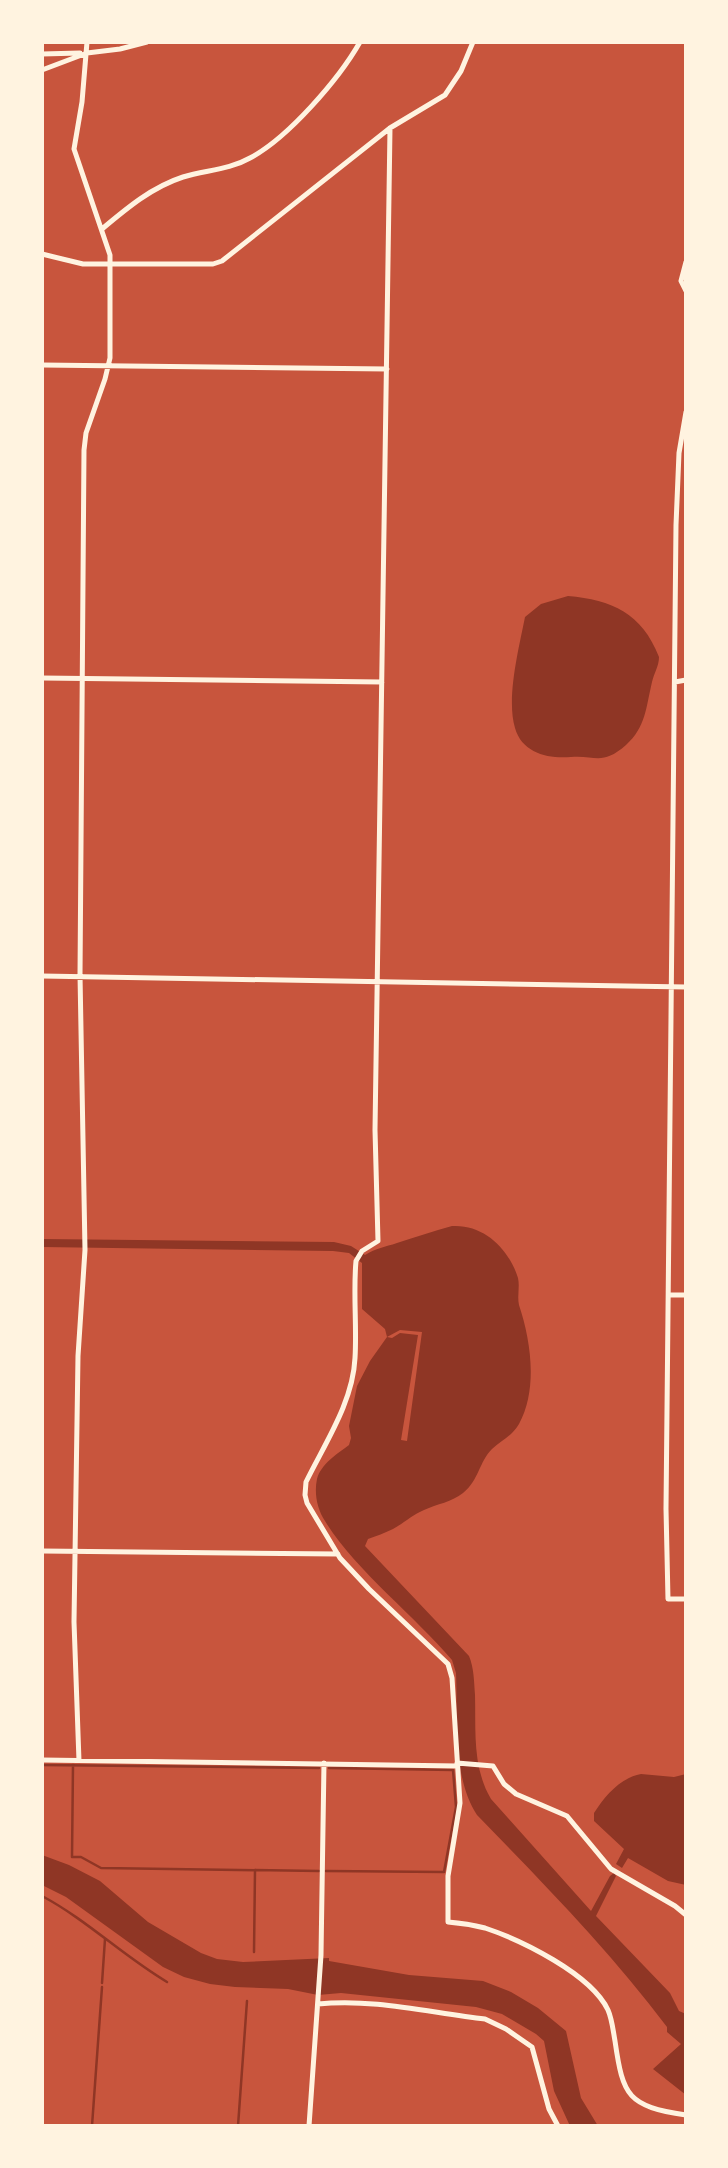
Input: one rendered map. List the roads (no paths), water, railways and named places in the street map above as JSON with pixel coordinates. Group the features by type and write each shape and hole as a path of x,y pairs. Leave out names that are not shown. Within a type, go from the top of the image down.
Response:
{"street":[{"path":"79,1761 74,1622 78,1356 85,1250 80,975 83,450 108,366 110,263 102,229 74,149 82,102 87,42"},
{"path":"42,54 87,53 147,42"},
{"path":"102,229 159,186 184,177 227,168 264,150 320,96 360,42"},
{"path":"42,254 83,264 213,264 222,261 390,128 451,89 473,42"},
{"path":"42,70 87,53"},
{"path":"390,128 375,1130 378,1241 362,1251 356,1261 355,1359 351,1384 341,1412 306,1482 305,1495 307,1503 338,1554 369,1589 448,1664 452,1678 460,1803 449,1875 448,1922 483,1928 532,1947 586,1983 607,2008 625,2089 637,2102 657,2111 686,2115"},
{"path":"686,262 686,291"},
{"path":"42,365 387,369"},
{"path":"686,412 678,465 666,1509 668,1599 686,1599"},
{"path":"42,678 382,682"},
{"path":"675,682 686,680"},
{"path":"42,975 686,987"},
{"path":"669,1295 686,1295"},
{"path":"42,1551 338,1554"},
{"path":"42,1760 493,1766 504,1784 516,1794 567,1816 611,1869 676,1906 686,1915"},
{"path":"309,2126 321,1955 324,1763"},
{"path":"318,2004 366,2004 485,2019 496,2023 532,2047 549,2109 558,2126"}],"waterway":[{"path":"42,1765 319,1768"},
{"path":"73,1765 72,1857 81,1857 101,1868 319,1871"},
{"path":"326,1871 444,1872 456,1807 453,1770 329,1768"},
{"path":"254,1952 255,1870"},
{"path":"42,1896 167,1982"},
{"path":"102,1983 105,1939"},
{"path":"92,2126 102,1987"},
{"path":"238,2126 247,2001"}]}
